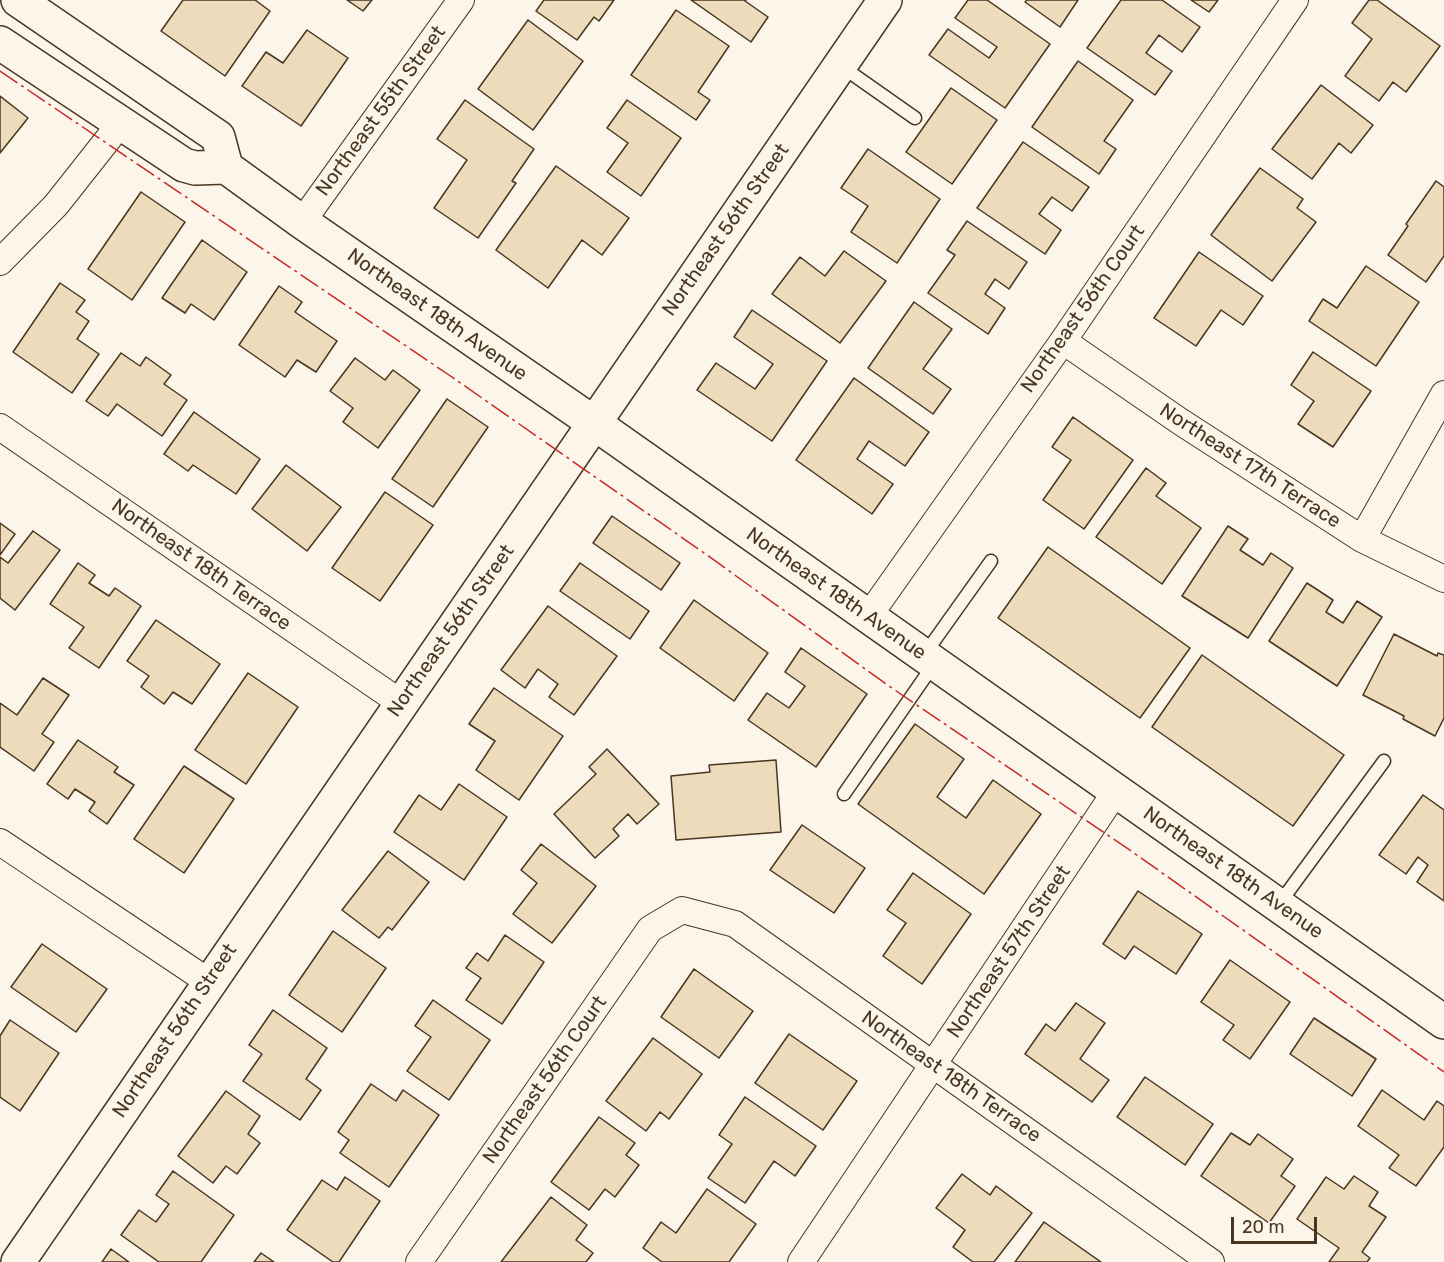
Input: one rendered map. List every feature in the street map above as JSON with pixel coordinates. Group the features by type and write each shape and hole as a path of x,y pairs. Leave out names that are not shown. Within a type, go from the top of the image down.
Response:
{"street":[{"path":"0,43 184,165 195,168 226,167 218,137 18,0"},
{"name":"Northeast 55th Street","path":"302,222 461,0"},
{"name":"Northeast 56th Street","path":"18,1262 885,0"},
{"name":"Northeast 56th Court","path":"868,617 1063,341 1295,0"},
{"path":"0,262 56,205 120,124"},
{"name":"Northeast 18th Avenue","path":"226,167 594,423 1444,1022"},
{"name":"Northeast 17th Terrace","path":"1063,341 1181,422 1362,539 1444,579"},
{"path":"1362,539 1444,394"},
{"name":"Northeast 18th Terrace","path":"0,427 401,702"},
{"name":"Northeast 57th Street","path":"801,1262 1116,791"},
{"path":"0,842 209,982"},
{"name":"Northeast 56th Court","path":"419,1262 650,929 682,910"},
{"name":"Northeast 18th Terrace","path":"682,910 735,924 1211,1262"}],"lane":[{"path":"840,66 915,118"},
{"path":"844,794 991,561"},
{"path":"1278,905 1384,761"}],"building":[{"path":"183,0 255,0 270,11 225,76 161,31"},
{"path":"347,0 372,0 363,11"},
{"path":"544,0 614,0 599,21 594,17 577,40 536,11"},
{"path":"691,0 746,0 768,17 751,42"},
{"path":"968,0 987,0 1050,44 1005,108 929,55 948,29 989,58 997,47 955,18"},
{"path":"1027,0 1078,0 1060,27 1025,2"},
{"path":"1121,0 1162,0 1200,27 1182,52 1159,35 1146,53 1172,71 1155,95 1087,48"},
{"path":"1191,0 1218,0 1209,12"},
{"path":"1369,0 1377,0 1440,46 1406,92 1393,82 1379,101 1345,76 1372,39 1352,23"},
{"path":"676,10 729,46 698,92 710,100 696,120 631,75"},
{"path":"528,20 583,61 533,130 478,89"},
{"path":"307,30 348,58 301,126 242,86 266,52 283,63"},
{"path":"1078,61 1133,100 1104,141 1116,149 1099,174 1032,127"},
{"path":"1321,85 1373,125 1351,153 1339,143 1312,179 1272,149"},
{"path":"951,88 997,120 952,184 906,152"},
{"path":"0,96 28,118 0,153"},
{"path":"465,100 534,149 512,181 516,183 478,238 434,208 467,160 437,139"},
{"path":"627,100 681,138 641,196 607,172 628,143 607,128"},
{"path":"1023,142 1089,187 1072,211 1052,197 1039,214 1061,230 1045,254 977,208"},
{"path":"868,149 940,199 897,263 851,232 868,206 841,188"},
{"path":"556,166 629,218 602,255 582,240 548,288 496,250"},
{"path":"1260,168 1303,199 1297,208 1316,222 1272,281 1211,235"},
{"path":"1436,181 1444,187 1444,256 1426,282 1388,255"},
{"path":"141,192 185,222 132,300 88,269"},
{"path":"967,221 1027,262 1009,289 995,279 985,294 1005,308 988,334 928,293 955,255 947,250"},
{"path":"202,240 247,272 214,320 191,304 185,313 162,298"},
{"path":"844,251 886,281 840,343 772,294 800,257 825,276"},
{"path":"1199,252 1263,296 1243,325 1221,310 1196,346 1154,318"},
{"path":"1366,266 1419,302 1376,366 1309,321 1323,299 1337,308"},
{"path":"60,283 85,300 76,312 89,321 77,339 99,354 72,393 13,352"},
{"path":"279,286 302,302 295,312 337,341 316,372 297,360 285,377 239,345"},
{"path":"914,302 952,329 923,369 951,389 933,414 868,368"},
{"path":"752,310 827,361 772,441 697,390 716,363 755,389 773,364 734,337"},
{"path":"1313,352 1371,391 1333,447 1298,424 1314,401 1291,385"},
{"path":"121,353 140,366 146,357 171,375 164,384 187,400 162,436 117,404 108,416 86,401"},
{"path":"355,358 385,380 393,370 420,390 378,448 343,422 353,408 330,391"},
{"path":"854,378 929,432 905,466 869,441 857,459 893,484 872,514 796,460"},
{"path":"447,399 488,427 433,507 392,479"},
{"path":"194,412 260,459 236,494 193,465 188,471 164,454"},
{"path":"1073,417 1133,460 1084,529 1043,500 1071,460 1052,447"},
{"path":"286,465 341,507 307,551 252,509"},
{"path":"1146,468 1166,483 1156,496 1201,528 1162,584 1096,537"},
{"path":"385,492 433,525 380,601 332,568"},
{"path":"612,516 680,563 661,590 593,543"},
{"path":"0,523 15,534 0,555"},
{"path":"1228,526 1248,539 1240,550 1263,565 1271,553 1293,568 1248,638 1182,596"},
{"path":"33,531 60,550 15,610 0,598 0,557 8,563"},
{"path":"1048,547 1190,648 1140,718 998,618"},
{"path":"78,563 95,575 89,583 109,596 115,588 141,606 99,668 69,648 84,627 50,604"},
{"path":"580,563 649,611 630,639 560,591"},
{"path":"1307,583 1333,600 1326,612 1343,623 1357,601 1382,617 1337,686 1269,641"},
{"path":"694,600 768,653 734,701 660,648"},
{"path":"548,606 617,656 574,715 549,697 558,684 538,669 525,688 501,670"},
{"path":"156,620 220,664 192,704 173,692 164,704 141,687 149,676 127,661"},
{"path":"1394,634 1437,656 1438,653 1444,655 1444,718 1435,736 1403,719 1404,716 1363,695"},
{"path":"801,648 867,694 816,767 748,720 767,693 789,708 805,686 785,672"},
{"path":"1202,655 1344,755 1293,826 1152,727"},
{"path":"248,673 298,707 246,784 195,750"},
{"path":"43,678 69,695 42,734 54,742 34,771 0,747 0,703 17,715"},
{"path":"494,688 563,736 519,800 476,770 495,741 469,724"},
{"path":"915,724 964,759 937,797 966,818 993,780 1041,814 984,894 858,804"},
{"path":"78,740 118,767 114,772 134,785 107,824 89,811 95,802 75,789 68,799 47,784"},
{"path":"607,749 659,804 637,824 628,814 613,829 619,836 595,858 554,814 596,774 589,767"},
{"path":"776,760 781,832 676,840 671,776 710,772 709,765"},
{"path":"184,766 234,799 184,873 134,839"},
{"path":"459,784 507,817 464,880 394,832 419,795 441,810"},
{"path":"1423,795 1444,810 1444,901 1417,882 1428,865 1418,857 1406,874 1379,855"},
{"path":"802,825 865,868 834,913 770,870"},
{"path":"541,844 596,886 552,943 513,914 537,883 521,870"},
{"path":"388,851 429,882 392,930 388,927 379,938 342,910"},
{"path":"913,873 971,914 922,984 883,956 906,923 887,910"},
{"path":"1138,891 1202,934 1176,974 1134,946 1125,959 1103,944"},
{"path":"333,931 386,968 342,1032 289,995"},
{"path":"505,935 544,962 502,1024 466,1000 481,978 466,968 477,953 488,961"},
{"path":"42,944 107,989 76,1032 11,987"},
{"path":"1230,960 1290,1002 1250,1059 1223,1040 1234,1025 1201,1002"},
{"path":"694,969 753,1011 719,1058 661,1017"},
{"path":"433,1000 490,1040 449,1100 407,1071 431,1037 415,1026"},
{"path":"1076,1003 1105,1023 1080,1059 1109,1080 1092,1102 1025,1054 1046,1024 1055,1031"},
{"path":"273,1010 327,1048 306,1079 321,1090 300,1120 243,1081 262,1054 249,1045"},
{"path":"1314,1018 1376,1059 1352,1096 1290,1054"},
{"path":"10,1020 59,1053 20,1111 0,1097 0,1036"},
{"path":"789,1034 857,1081 823,1130 755,1083"},
{"path":"653,1038 702,1074 669,1119 660,1112 646,1131 606,1101"},
{"path":"1145,1077 1213,1124 1185,1165 1117,1117"},
{"path":"371,1084 396,1101 403,1090 439,1115 389,1187 340,1153 349,1140 338,1132"},
{"path":"1382,1090 1424,1120 1437,1101 1444,1106 1444,1147 1416,1186 1389,1168 1399,1155 1358,1126"},
{"path":"226,1091 260,1116 248,1134 260,1143 237,1174 226,1166 213,1183 178,1156"},
{"path":"745,1097 816,1146 795,1176 774,1161 745,1203 708,1178 732,1144 719,1135"},
{"path":"599,1117 635,1143 626,1155 639,1165 615,1197 605,1189 589,1210 551,1182"},
{"path":"1231,1133 1250,1145 1258,1134 1293,1159 1281,1176 1295,1186 1269,1223 1201,1176"},
{"path":"173,1171 234,1215 201,1262 159,1262 121,1235 139,1210 156,1222 169,1204 156,1195"},
{"path":"962,1174 990,1195 996,1186 1032,1213 994,1262 973,1262 953,1247 965,1230 936,1208"},
{"path":"1354,1176 1378,1192 1369,1206 1386,1217 1362,1252 1370,1258 1367,1262 1329,1262 1339,1248 1297,1219 1326,1177 1344,1189"},
{"path":"345,1177 380,1201 339,1262 333,1262 287,1230 322,1180 337,1190"},
{"path":"707,1189 756,1224 729,1262 662,1262 643,1248 661,1222 676,1233"},
{"path":"551,1197 587,1225 576,1240 593,1253 586,1262 501,1262"},
{"path":"1044,1222 1101,1262 1015,1262"},
{"path":"111,1249 129,1262 102,1262"},
{"path":"261,1253 274,1262 254,1262"}],"power":[{"path":"0,71 449,375 707,555 886,684 1134,853 1444,1072"}]}
